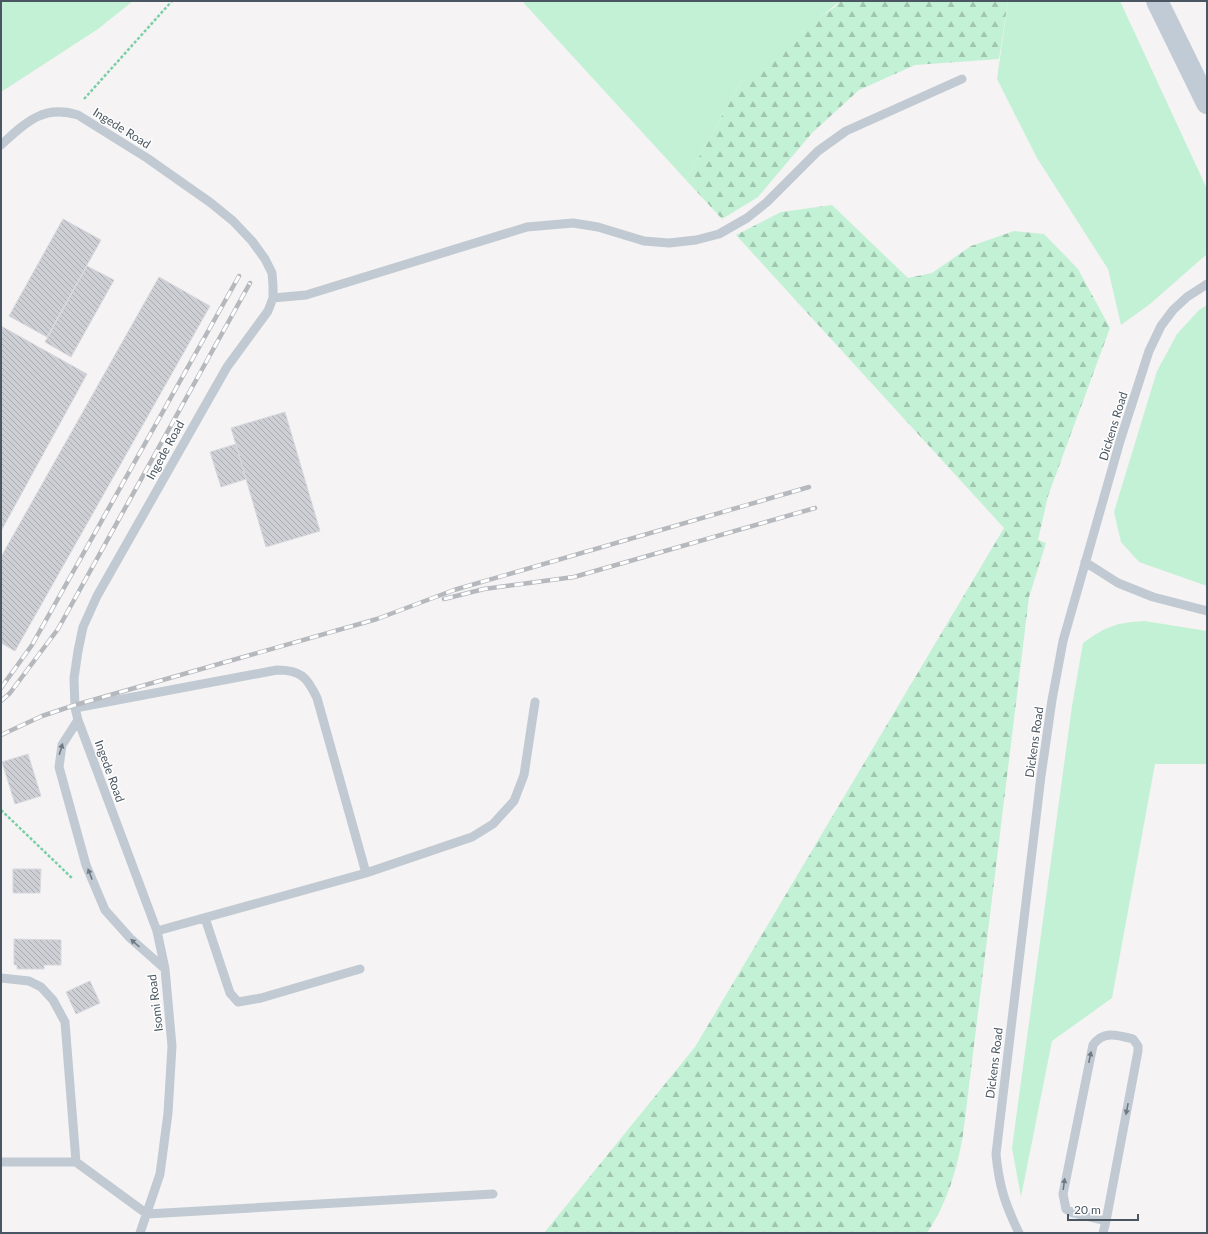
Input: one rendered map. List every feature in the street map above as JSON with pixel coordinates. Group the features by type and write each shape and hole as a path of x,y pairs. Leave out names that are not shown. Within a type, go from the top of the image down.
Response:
{"street":[{"path":"1157,1 1207,103"}],"lane":[{"path":"273,298 306,295 527,227 573,223 598,227 644,241 669,243 696,240 719,234 747,218 767,202 818,151 846,131 962,79"},
{"name":"Ingede Road","path":"1,145 36,117 47,112 57,111 78,115 147,158 211,203 233,221 252,241 272,273 273,298 268,311 228,367 197,417 97,596 83,627 78,651 74,678 75,708 78,720 156,931 165,968"},
{"name":"Dickens Road","path":"1019,1233 1008,1210 999,1184 996,1154 1052,700 1063,641 1120,441 1148,351 1173,310 1187,297 1207,284"},
{"path":"1085,562 1118,583 1152,597 1207,611"},
{"path":"75,708 277,670 298,672 310,684 316,698 366,873"},
{"path":"156,931 366,873 472,837 493,824 514,801 524,775 535,702"},
{"name":"Isomi Road","path":"78,720 62,745 59,767 82,852 105,910 125,933 165,968 172,1046 168,1113 160,1174 140,1233"},
{"path":"205,918 230,993 238,1002 261,998 360,969"},
{"path":"1,978 29,981 41,987 53,1000 65,1022 76,1162"},
{"path":"1103,1233 1106,1221 1138,1052 1138,1046 1133,1039 1112,1034 1097,1039 1093,1045 1062,1194 1066,1209 1073,1213 1106,1221"},
{"path":"1,1162 76,1162 147,1214 492,1194"}],"path":[{"path":"72,113 172,1"},
{"path":"1,810 78,884"}],"green space":[{"path":"1,1 133,1 98,29 1,92"},
{"path":"522,1 840,1 741,82 686,180"},
{"path":"840,1 1008,1 999,59 915,65 859,90 812,133 758,197 722,219 686,180 741,82 782,43 835,7"},
{"path":"1008,1 1120,1 1207,189 1207,254 1150,304 1121,325 1108,269 1037,158 997,79"},
{"path":"832,205 908,278 932,273 971,246 1014,231 1044,234 1078,269 1110,328 1048,496 1038,540 1046,543 1029,597 963,1135 958,1161 946,1198 927,1233 544,1233 695,1047 1004,528 736,235 781,212"},
{"path":"1207,305 1207,586 1139,562 1121,542 1114,512 1157,371 1177,334 1199,310"},
{"path":"1144,621 1207,631 1207,764 1155,764 1112,998 1052,1041 1021,1197 1012,1148 1072,706 1083,643 1112,626"}],"building":[{"path":"63,219 101,240 47,337 9,316"},
{"path":"87,266 114,280 71,357 45,342"},
{"path":"159,277 210,306 15,651 1,643 1,557"},
{"path":"1,326 87,374 1,531"},
{"path":"285,412 320,531 266,547 231,428"},
{"path":"236,444 246,479 221,487 210,452"},
{"path":"28,754 41,796 15,804 2,762"},
{"path":"13,869 41,869 40,893 13,893"},
{"path":"14,939 61,940 61,965 44,965 44,969 17,969 17,965 14,965"},
{"path":"90,981 100,1003 76,1014 66,992"}],"railway":[{"path":"1,688 32,645 239,276"},
{"path":"1,701 10,693 58,629 250,283"},
{"path":"1,735 42,716 75,705 377,619 454,590 809,487"},
{"path":"444,599 484,589 574,577 815,508"}]}
